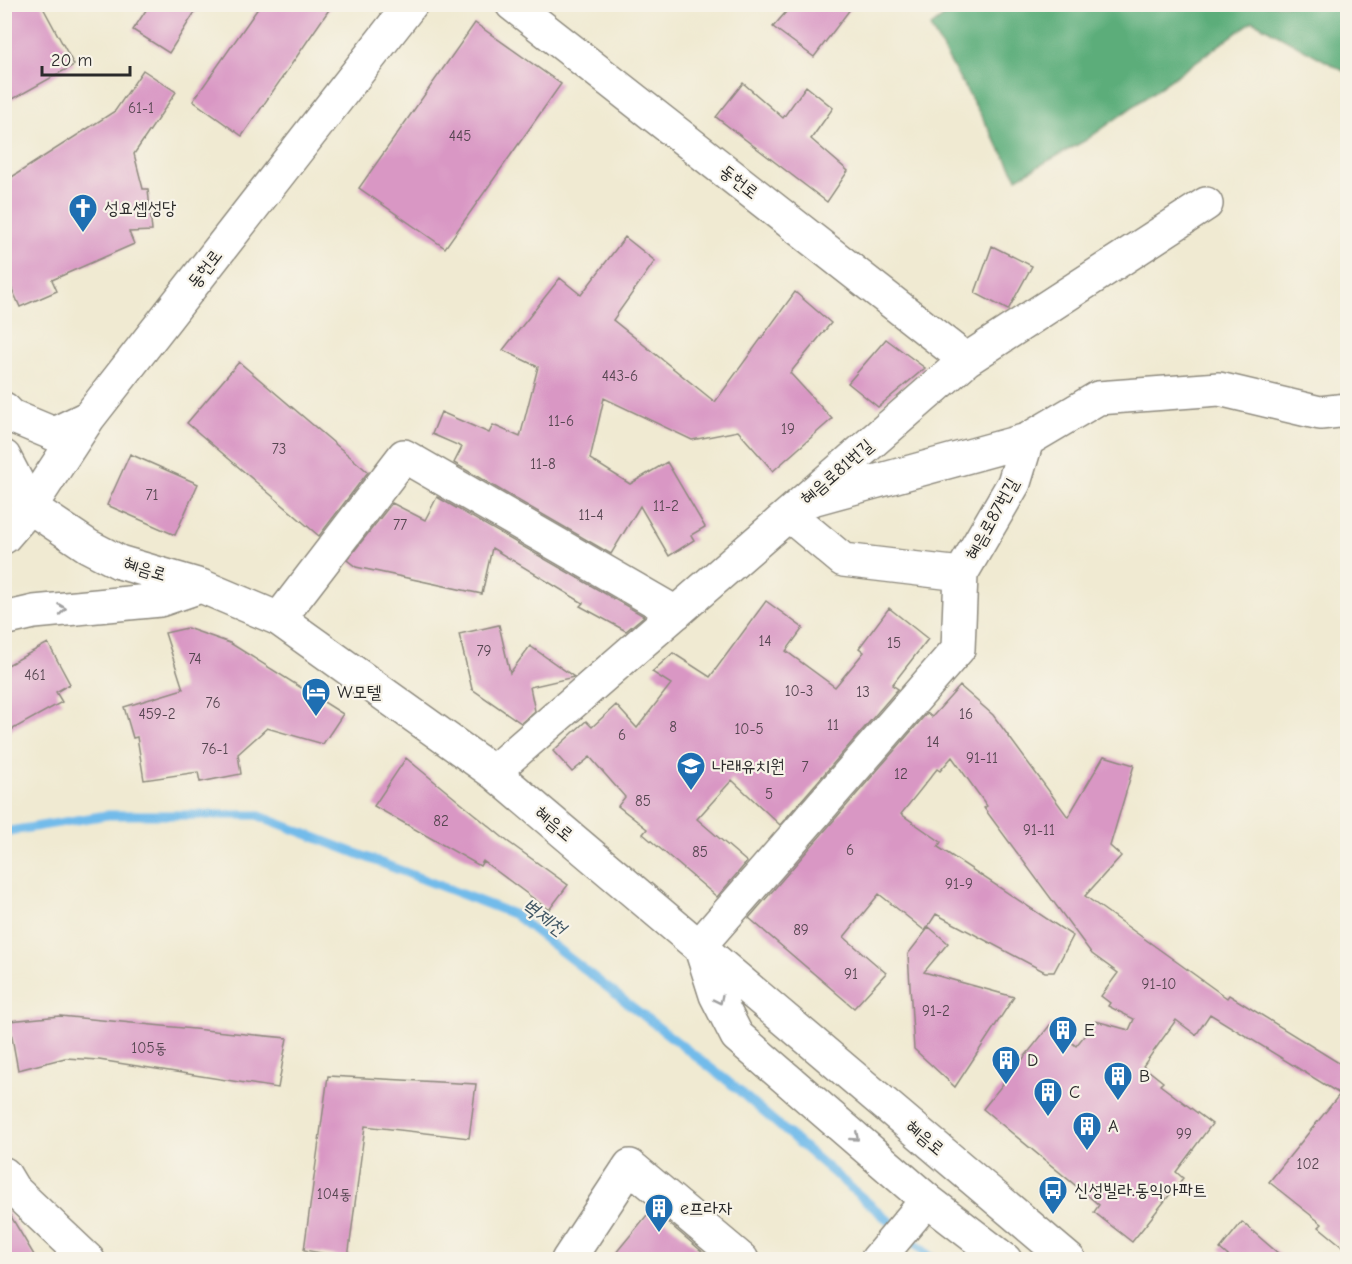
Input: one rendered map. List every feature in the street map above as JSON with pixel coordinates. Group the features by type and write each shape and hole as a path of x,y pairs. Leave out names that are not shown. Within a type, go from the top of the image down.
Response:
{"street":[{"name":"동헌로","path":"4,537 30,507 89,417 411,4"},
{"name":"동헌로","path":"512,4 966,360"},
{"name":"혜음로81번길","path":"493,772 966,360 1206,204"},
{"path":"961,574 843,560 797,508 1027,440 1098,398 1219,389 1320,413 1347,410"},
{"path":"4,409 11,416 54,434 89,417"},
{"name":"혜음로87번길","path":"700,945 958,649 961,574 1014,483 1027,440"},
{"path":"279,619 404,456 676,613"},
{"name":"혜음로","path":"4,457 30,507 88,546 119,562 201,586 279,619 493,772 700,945 1069,1260"},
{"path":"4,619 45,611 160,600 201,586"},
{"path":"700,945 716,995 737,1036 921,1208 1005,1260"},
{"path":"568,1260 630,1166 742,1260"},
{"path":"4,1174 13,1188 88,1260"},
{"path":"877,1260 921,1208"}],"green space":[{"path":"960,4 1347,5 1347,73 1253,21 1086,140 1017,178 930,27"}],"building":[{"path":"4,4 41,4 74,65 4,104"},
{"path":"150,4 200,4 169,53 133,30"},
{"path":"261,4 333,4 242,136 193,101"},
{"path":"793,4 854,4 814,57 773,27"},
{"path":"475,23 561,84 445,248 359,188"},
{"path":"143,70 176,92 134,154 143,189 148,189 152,231 129,232 134,244 52,280 57,291 20,307 4,271 4,182 115,111"},
{"path":"743,83 783,118 806,86 833,108 811,139 848,171 827,202 716,117"},
{"path":"625,237 655,261 613,320 715,402 795,292 831,323 790,373 832,419 773,471 738,431 692,440 604,398 590,459 630,484 667,462 705,527 691,535 694,540 669,556 640,506 611,554 454,463 462,447 432,434 441,412 489,433 493,425 520,437 538,367 503,350 560,278 581,295"},
{"path":"992,246 1032,266 1008,310 975,293"},
{"path":"886,339 925,368 878,407 848,383"},
{"path":"239,362 368,472 319,536 187,423"},
{"path":"130,454 198,484 175,535 107,505"},
{"path":"437,497 644,616 626,631 580,606 583,603 492,548 482,594 356,567 347,560 392,503 425,520"},
{"path":"766,601 803,628 786,651 835,687 864,652 859,648 889,608 928,639 892,685 898,689 780,825 732,780 697,819 747,862 717,897 643,834 647,829 618,806 625,797 590,757 572,772 553,751 586,721 592,727 616,705 637,728 671,684 652,672 673,653 710,677"},
{"path":"499,625 510,673 530,646 574,677 530,687 535,711 521,723 472,689 459,634"},
{"path":"187,628 230,643 343,714 323,744 267,728 238,754 241,774 200,782 198,772 144,780 137,737 133,738 124,707 183,689 165,633"},
{"path":"48,643 70,684 56,692 62,702 4,734 4,667"},
{"path":"960,686 993,715 1068,817 1104,756 1134,765 1110,846 1121,856 1085,896 1227,998 1229,995 1347,1068 1347,1250 1319,1227 1322,1224 1269,1182 1340,1094 1210,1014 1196,1035 1176,1020 1143,1066 1163,1082 1160,1085 1212,1124 1176,1172 1183,1178 1132,1242 1094,1212 1099,1205 983,1109 1050,1025 1076,1046 1096,1021 1129,1030 1134,1019 1108,1006 1110,1003 1101,996 1118,973 1092,954 984,808 987,806 952,757 940,771 937,769 901,814 941,842 938,847 1073,936 1054,972 1045,972 936,914 925,931 879,894 844,937 886,973 854,1008 749,918 927,713 932,717"},
{"path":"406,758 507,841 568,885 549,910 483,861 480,866 374,806"},
{"path":"929,927 948,943 924,972 1014,997 955,1087 914,1049 908,954"},
{"path":"60,1016 287,1038 278,1088 99,1060 65,1058 18,1070 9,1021"},
{"path":"328,1076 476,1084 469,1138 365,1126 348,1258 304,1250"},
{"path":"4,1207 6,1208 37,1260 4,1260"},
{"name":"e프라자","path":"652,1209 712,1260 610,1260"},
{"path":"1242,1222 1286,1260 1233,1260 1220,1249"}],"waterway":[{"name":"벽제천","path":"4,832 107,815 257,815 513,914 730,1083 934,1260"}],"place":[{"name":"성요셉성당","path":"83,234"},
{"name":"W모텔","path":"316,718"},
{"name":"나래유치원","path":"691,792"},
{"name":"E","path":"1063,1056"},
{"name":"D","path":"1006,1086"},
{"name":"B","path":"1118,1102"},
{"name":"C","path":"1048,1118"},
{"name":"A","path":"1087,1152"},
{"name":"신성빌라.동익아파트","path":"1053,1216"},
{"name":"e프라자","path":"659,1234"}]}
